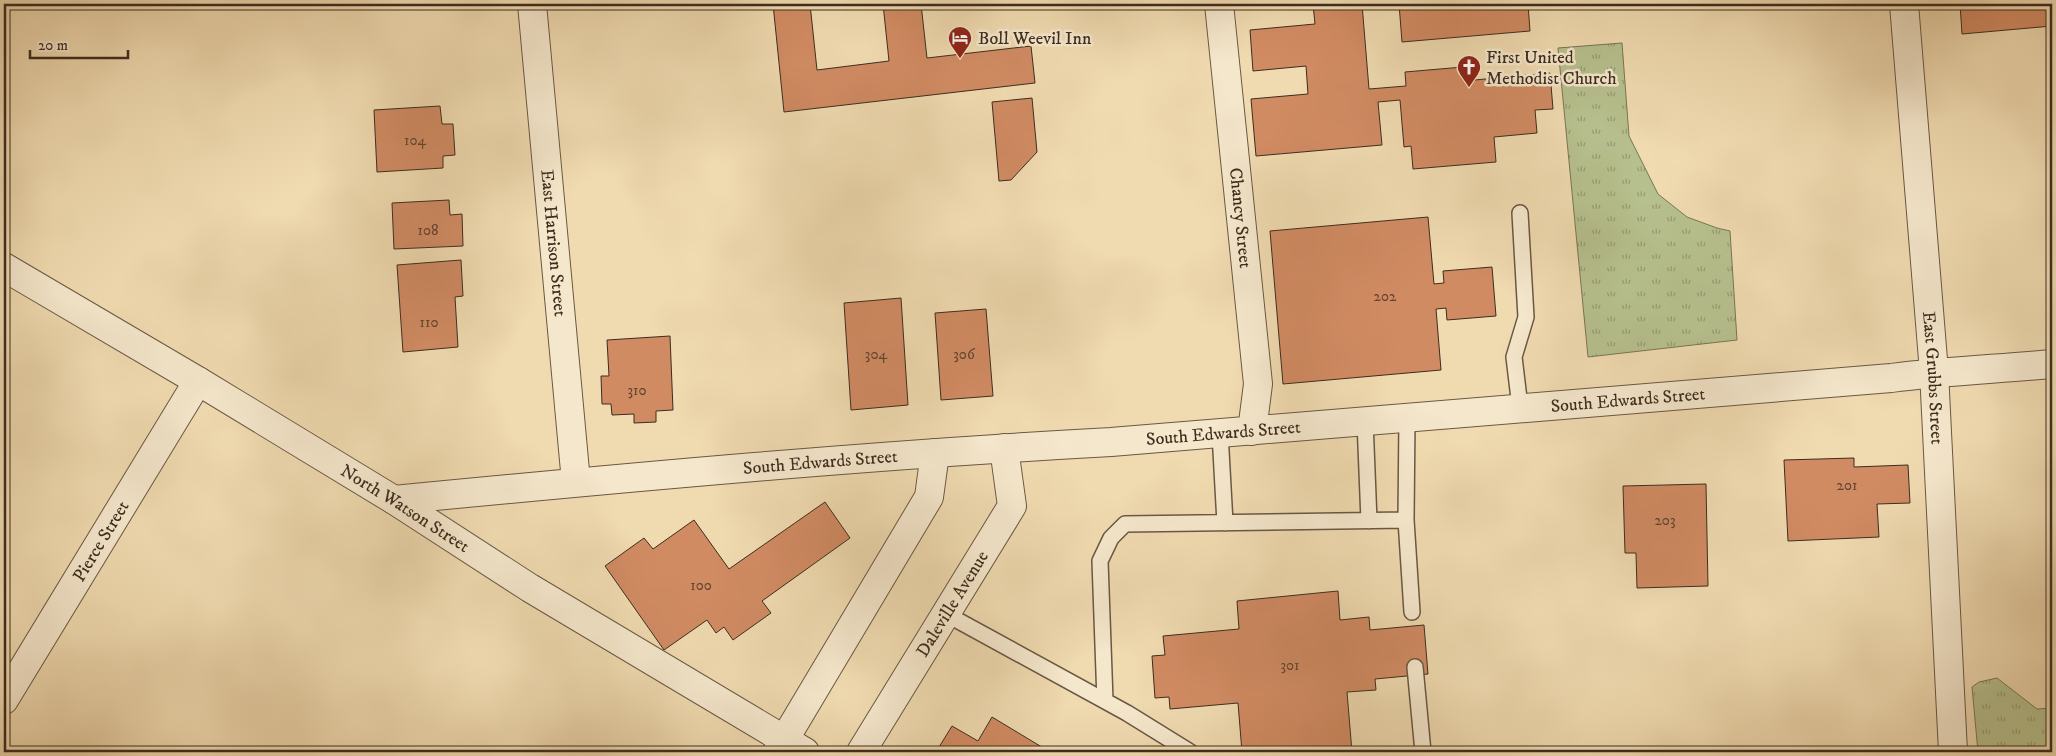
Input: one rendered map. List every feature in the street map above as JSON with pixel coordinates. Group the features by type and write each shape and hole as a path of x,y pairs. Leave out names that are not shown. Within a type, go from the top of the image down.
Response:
{"street":[{"name":"East Harrison Street","path":"532,4 576,482"},
{"name":"Chancy Street","path":"1219,4 1258,384 1252,431"},
{"name":"East Grubbs Street","path":"1904,4 1934,372 1953,752"},
{"name":"North Watson Street","path":"4,267 198,381 394,500 530,588 789,748"},
{"name":"South Edwards Street","path":"394,500 576,482 1004,448 1252,431 1891,378 1934,372 1972,371 2052,364"},
{"name":"Pierce Street","path":"4,700 198,381"},
{"name":"Daleville Avenue","path":"861,752 1012,506 1004,448"},
{"path":"789,748 929,497 934,454"}],"lane":[{"path":"1520,213 1526,317 1514,358 1520,408"},
{"path":"1407,417 1406,520 1412,612"},
{"path":"1365,421 1369,521"},
{"path":"1220,433 1225,522"},
{"path":"1105,701 1100,561 1111,538 1125,524 1406,520"},
{"path":"946,614 1105,701 1190,752"},
{"path":"1415,666 1423,752"}],"green space":[{"path":"1622,43 1629,136 1658,194 1687,217 1730,231 1737,340 1588,357 1558,48"},
{"path":"1997,678 2037,709 2052,708 2052,752 1978,752 1972,687 1979,682"}],"building":[{"name":"Boll Weevil Inn","path":"773,4 810,4 817,70 889,61 883,4 921,4 927,58 1031,46 1035,83 784,112"},
{"name":"First United Methodist Church","path":"1313,4 1362,4 1369,89 1406,86 1405,72 1463,67 1464,81 1550,73 1553,109 1535,110 1537,133 1494,137 1496,162 1413,169 1411,146 1404,147 1400,100 1378,102 1382,145 1256,156 1251,99 1308,94 1306,66 1253,71 1250,30 1315,24"},
{"name":"First United Methodist Church","path":"1399,4 1528,4 1530,31 1402,42"},
{"path":"1960,4 2052,4 2052,26 1962,34"},
{"path":"1032,98 1037,152 1011,180 999,181 992,102"},
{"path":"440,106 442,124 453,124 455,155 443,156 443,168 377,172 374,110"},
{"path":"449,200 450,215 462,214 463,246 394,249 392,203"},
{"path":"1428,217 1434,284 1444,283 1443,271 1492,267 1496,316 1447,320 1446,308 1436,309 1441,370 1283,384 1270,231"},
{"path":"461,260 463,296 455,297 458,347 403,352 397,265"},
{"path":"901,298 908,405 851,410 844,303"},
{"path":"986,309 993,396 941,400 935,313"},
{"path":"670,336 673,410 656,411 656,422 634,423 634,414 612,415 611,404 602,404 601,376 609,376 607,340"},
{"path":"1854,458 1854,467 1908,465 1910,503 1877,504 1879,537 1788,541 1784,460"},
{"path":"1706,484 1708,586 1637,588 1636,553 1625,553 1623,486"},
{"path":"825,502 850,538 762,601 771,613 733,640 724,627 716,633 707,620 664,650 605,566 644,538 653,549 694,520 729,569"},
{"path":"1338,591 1340,620 1369,617 1370,630 1424,625 1428,674 1375,679 1376,690 1347,692 1352,752 1242,752 1238,703 1170,709 1169,697 1155,698 1152,656 1165,655 1163,636 1239,629 1237,601"},
{"path":"992,717 1050,752 936,752 952,726 978,741"}],"place":[{"name":"Boll Weevil Inn","path":"960,59"},
{"name":"First United Methodist Church","path":"1469,88"}]}
